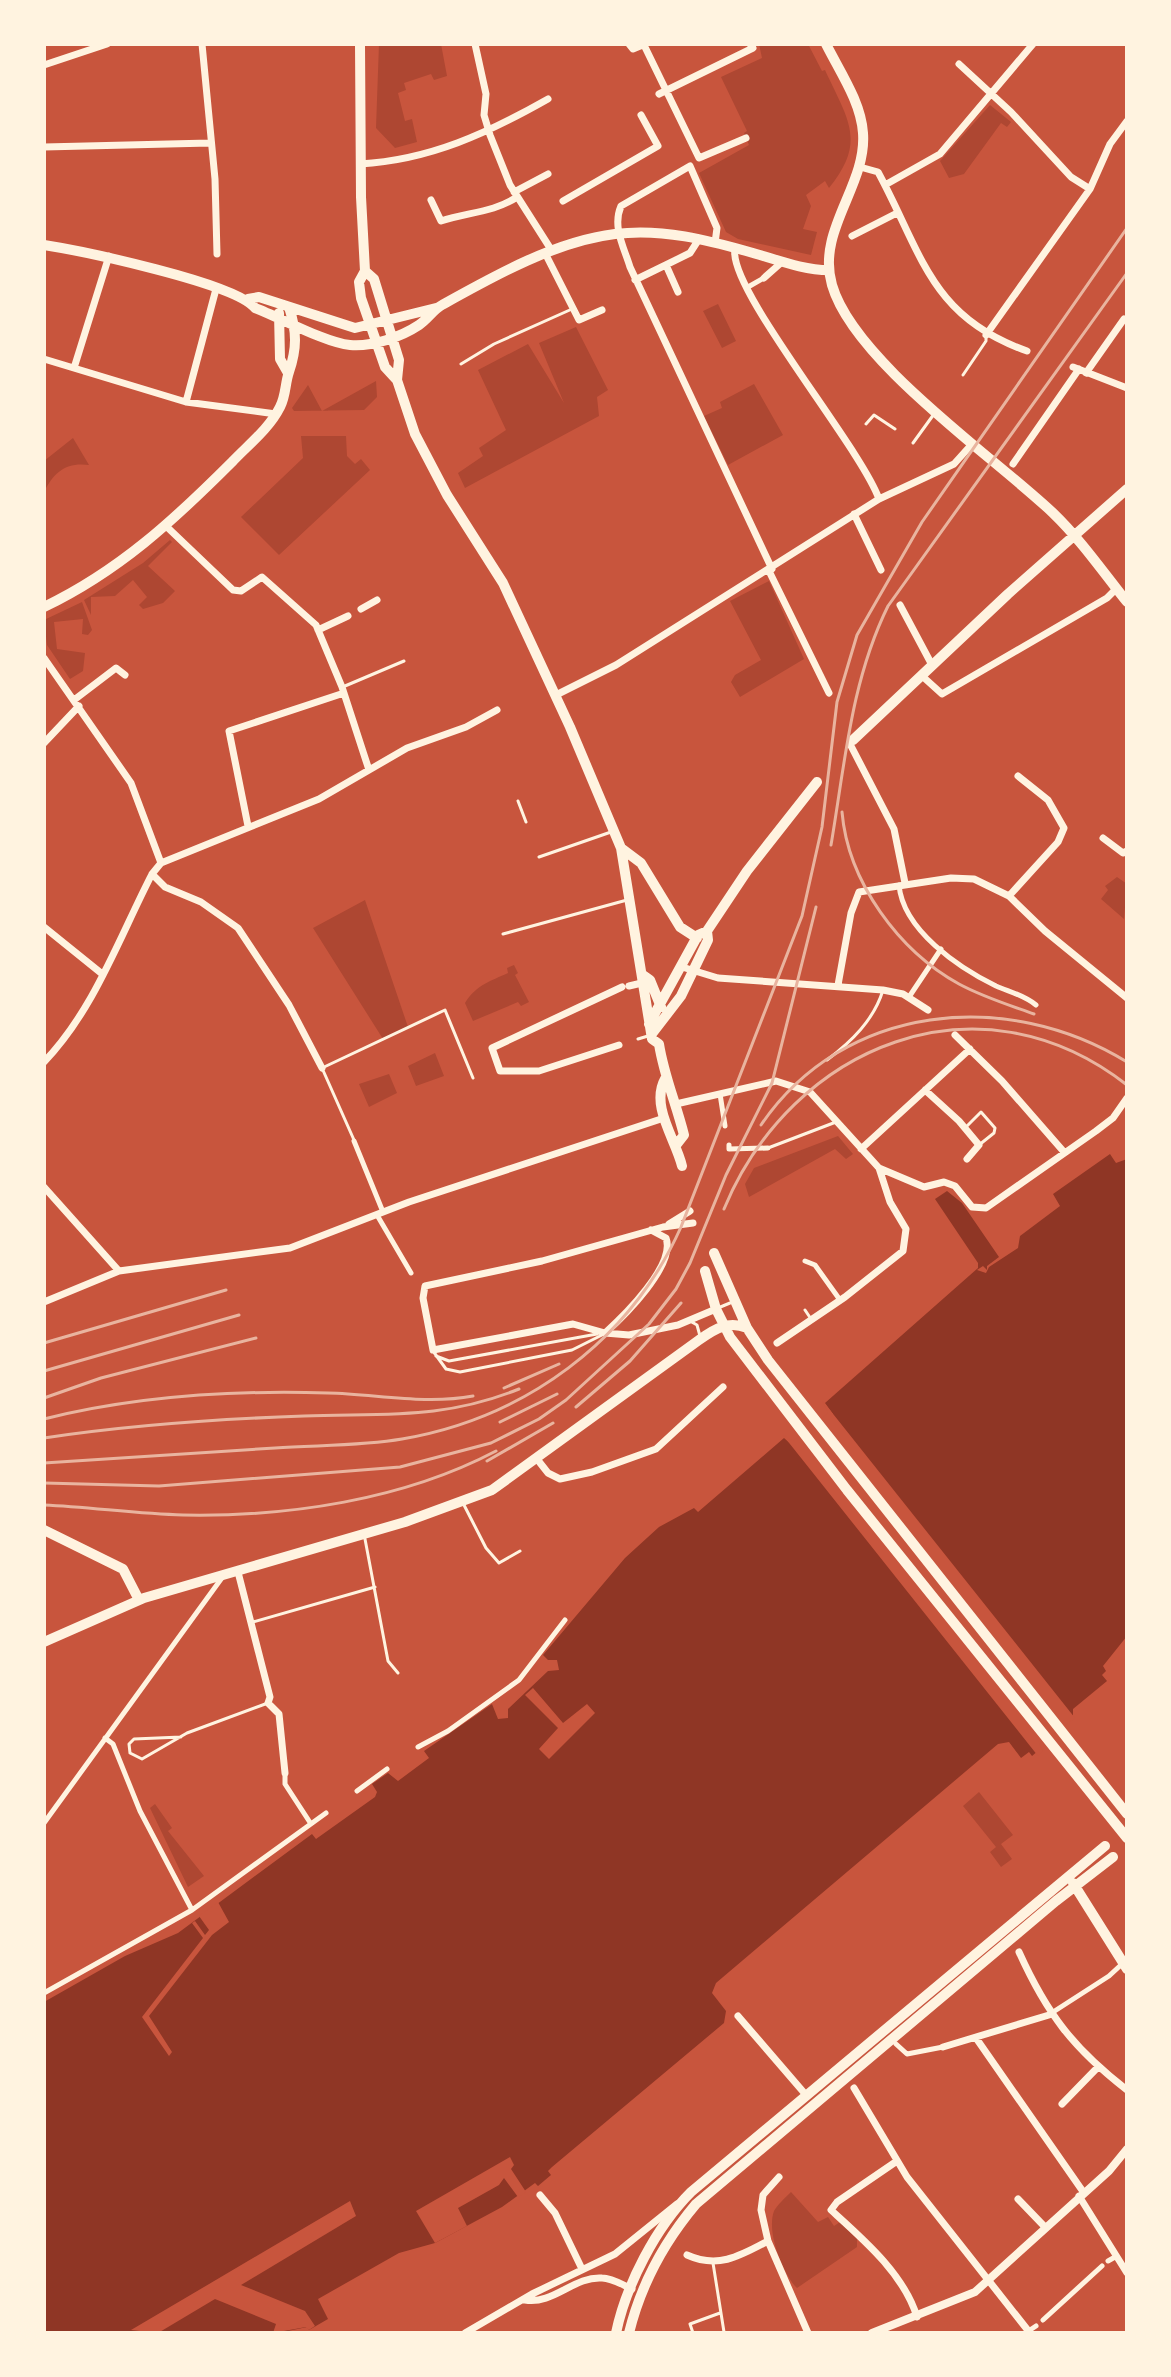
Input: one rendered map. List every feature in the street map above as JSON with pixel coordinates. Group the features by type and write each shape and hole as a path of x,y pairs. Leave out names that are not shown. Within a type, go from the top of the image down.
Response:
{"main road":[{"path":"360,44 360,164 365,271 359,282 369,327 385,367 397,380 424,453 503,583 556,695 621,848 653,1034 665,1079 672,1086 684,1135 677,1144"},
{"path":"826,44 859,111 863,136 860,167 832,238 829,270 835,294 858,335 936,411 1050,511 1127,602"},
{"path":"44,245 109,256 248,299 259,297 347,328 369,327 438,307 549,253 619,233 660,233 699,239 814,270 829,270"},
{"path":"365,271 374,279 399,360 397,380"},
{"path":"248,299 255,308 318,336 348,345 391,338 420,324 438,307"},
{"path":"284,306 279,317 280,359 288,373"},
{"path":"44,607 78,591 167,527 276,414 286,391 288,373 296,358 294,323 284,306"},
{"path":"296,343 318,336"},
{"path":"852,742 1072,535 1127,489"},
{"path":"653,1034 664,1021 702,934 817,782"},
{"path":"621,848 641,863 680,927 702,934"},
{"path":"653,1034 660,1005 688,969"},
{"path":"645,979 660,1005 664,1021"},
{"path":"665,1079 660,1089 664,1118 670,1138 677,1144 682,1166"},
{"path":"714,1253 730,1298 750,1332 1127,1814"},
{"path":"705,1271 723,1326 738,1347 1127,1838"},
{"path":"44,1642 139,1600 364,1534 463,1502 503,1484 699,1340 723,1326 731,1317 730,1298"},
{"path":"723,1326 735,1324 750,1332"},
{"path":"44,1530 56,1539 123,1569 139,1600"},
{"path":"616,2333 682,2201 1105,1846"},
{"path":"629,2333 636,2290 674,2230 711,2190 1074,1886 1113,1857"},
{"path":"1069,1874 1124,1966"}],"street":[{"path":"44,65 107,44"},
{"path":"202,44 217,254"},
{"path":"475,44 486,94 484,115 516,195 549,253 579,320 602,310"},
{"path":"631,46 644,44 663,92 699,158 746,138"},
{"path":"663,92 753,48 750,44"},
{"path":"885,185 940,154 1033,44"},
{"path":"959,64 1071,177 1090,189"},
{"path":"360,164 452,147 489,132 548,99"},
{"path":"563,201 658,146 641,115"},
{"path":"986,335 1090,189 1127,121"},
{"path":"1119,131 1127,136"},
{"path":"44,147 210,143"},
{"path":"715,243 718,231 690,166 621,206 619,233 635,280 829,693"},
{"path":"860,167 875,169 948,303 986,335 1027,351"},
{"path":"431,200 441,221 470,210 483,212 548,174"},
{"path":"852,236 897,213"},
{"path":"635,280 690,253 699,239"},
{"path":"735,249 736,265 761,313 848,443 879,499"},
{"path":"74,368 109,256"},
{"path":"748,287 782,262"},
{"path":"666,265 678,292"},
{"path":"186,402 216,289"},
{"path":"1013,464 1079,370 1124,319"},
{"path":"44,359 186,402 276,414"},
{"path":"1079,370 1127,388"},
{"path":"556,695 616,665 879,499 954,464 972,444"},
{"path":"854,514 881,570"},
{"path":"167,527 233,590 241,591 262,577 313,621 343,690 369,770"},
{"path":"921,675 942,694 1107,598 1116,589"},
{"path":"361,609 377,600"},
{"path":"900,605 932,665"},
{"path":"318,630 348,616"},
{"path":"44,658 131,783 161,863"},
{"path":"44,743 77,703 116,668 125,675"},
{"path":"248,826 229,731 343,690"},
{"path":"44,1062 65,1040 152,874 161,863 319,799 411,746 466,727 497,710"},
{"path":"852,742 894,829 906,911 963,968 1036,1005"},
{"path":"1009,896 1058,842 1064,828 1048,800 1018,776"},
{"path":"1103,838 1123,853 1127,851"},
{"path":"152,874 165,887 201,902 238,928 289,1005 322,1068"},
{"path":"838,985 856,897 864,889 951,878 974,879 1009,896 1045,931 1127,998"},
{"path":"44,927 101,973"},
{"path":"909,997 941,949"},
{"path":"688,969 718,978 883,990 909,997 928,1010"},
{"path":"619,1045 539,1071 500,1071 492,1048 645,979"},
{"path":"955,1035 1064,1152"},
{"path":"861,1149 970,1049"},
{"path":"676,1104 776,1081 810,1092 879,1168 924,1187 944,1182 955,1186 972,1207 990,1204 1113,1118 1127,1098"},
{"path":"925,1090 979,1145 968,1160"},
{"path":"720,1094 725,1126"},
{"path":"44,1302 119,1271 290,1248 380,1214 664,1118"},
{"path":"354,1141 380,1214 411,1273"},
{"path":"729,1145 729,1149 768,1148"},
{"path":"777,1343 892,1263 907,1244 906,1229 890,1202 879,1168"},
{"path":"933,1185 939,1176"},
{"path":"44,1187 119,1271"},
{"path":"663,1227 690,1211"},
{"path":"693,1223 649,1230 520,1267 425,1286 423,1298 433,1350 567,1324 629,1335 678,1325 716,1309"},
{"path":"605,1333 633,1306 667,1254 666,1238 649,1230"},
{"path":"805,1261 815,1265 840,1300"},
{"path":"537,1459 548,1473 560,1479 652,1451 723,1387"},
{"path":"238,1572 253,1622 270,1697 268,1703 279,1714 285,1784 311,1824"},
{"path":"44,1823 224,1575"},
{"path":"418,1747 448,1731 519,1680 565,1620"},
{"path":"105,1738 113,1744 140,1811 192,1910"},
{"path":"357,1791 387,1769"},
{"path":"44,1993 192,1910 326,1813"},
{"path":"1016,1949 1049,2015 1098,2067 1127,2090"},
{"path":"896,2044 907,2054 976,2038 1049,2015 1124,1966"},
{"path":"738,2016 806,2095"},
{"path":"976,2038 1082,2194 1112,2259 1127,2273"},
{"path":"1062,2104 1098,2067"},
{"path":"854,2088 897,2161 986,2282 1028,2333 1036,2326"},
{"path":"872,2333 962,2299 986,2282 1127,2149"},
{"path":"897,2161 837,2202 831,2210 853,2229 890,2271 910,2296 917,2317"},
{"path":"779,2177 761,2202 768,2241 808,2333"},
{"path":"540,2195 555,2213 582,2269"},
{"path":"1018,2199 1044,2226"},
{"path":"465,2333 615,2254 682,2201"},
{"path":"687,2255 713,2263 736,2257 768,2241"},
{"path":"1043,2320 1102,2266"},
{"path":"525,2300 538,2302 594,2278 610,2279 636,2290"}],"lane":[{"path":"461,364 494,344 573,308"},
{"path":"963,375 986,341 986,335"},
{"path":"913,443 936,411"},
{"path":"866,424 874,415 895,429"},
{"path":"343,690 404,661"},
{"path":"518,801 526,822"},
{"path":"539,857 614,830"},
{"path":"503,934 628,900"},
{"path":"827,1060 846,1046 870,1018 883,990"},
{"path":"354,1141 322,1068 445,1010 473,1078"},
{"path":"638,1039 653,1034"},
{"path":"965,1129 981,1112 995,1128 994,1133 979,1145"},
{"path":"768,1148 837,1121"},
{"path":"716,1309 730,1298"},
{"path":"805,1310 811,1319"},
{"path":"690,1321 697,1325 699,1340"},
{"path":"433,1350 440,1359 449,1361 605,1333"},
{"path":"433,1350 440,1363 460,1372 572,1350 605,1333"},
{"path":"463,1502 486,1548 499,1563 520,1551"},
{"path":"364,1534 388,1661 398,1673"},
{"path":"253,1622 375,1587"},
{"path":"181,1737 134,1739 129,1744 130,1753 142,1759 181,1737 268,1703"},
{"path":"713,2263 724,2332 720,2333"},
{"path":"693,2333 690,2324 720,2313"}],"shaded area":[{"path":"379,44 441,44 447,76 434,80 431,74 404,83 406,90 398,93 405,121 412,119 417,142 395,148 376,128"},
{"path":"759,44 808,44 822,71 825,70 850,130 848,157 841,171 829,188 825,181 806,195 811,206 803,229 817,232 811,255 738,239 726,232 699,173 749,145 744,133 747,131 721,77 762,58"},
{"path":"990,105 1011,122 1007,127 1001,123 964,174 949,178 940,161"},
{"path":"718,304 736,341 722,348 703,311"},
{"path":"576,327 608,390 597,397 599,416 465,488 458,473 483,456 479,448 506,430 478,370 528,344 564,403 539,343"},
{"path":"376,381 377,397 364,410 323,411"},
{"path":"754,384 783,435 728,465 704,416 722,408 720,402"},
{"path":"308,385 322,411 294,411 292,408"},
{"path":"301,436 346,436 347,456 355,464 361,459 370,470 279,555 241,517 303,458"},
{"path":"73,438 89,465 74,465 62,470 44,492 44,461"},
{"path":"170,540 172,542 148,566 175,591 163,603 143,609 139,605 147,597 133,580 115,596 91,597 91,615 84,600 143,563"},
{"path":"769,581 804,659 740,697 731,682 735,675 761,660 730,601"},
{"path":"82,602 92,630 88,635 82,634 83,619 54,622 57,649 85,653 83,671 70,679 47,645 44,620"},
{"path":"1117,877 1127,884 1124,919 1101,899 1108,890 1105,886"},
{"path":"365,900 408,1027 383,1039 313,928"},
{"path":"514,965 518,973 515,975 529,1002 521,1006 518,1002 473,1021 465,1003 474,991 508,973 507,968"},
{"path":"435,1053 444,1076 416,1086 408,1066"},
{"path":"389,1074 397,1093 369,1107 359,1084"},
{"path":"838,1136 853,1154 846,1159 835,1149 749,1197 745,1184 754,1168"},
{"path":"1110,1154 1116,1163 1127,1159 1127,1636 1103,1666 1106,1671 1102,1675 1107,1681 1073,1709 1073,1715 1034,1743 1039,1750 1032,1756 1029,1752 1021,1758 1009,1742 998,1744 716,1983 712,1993 726,2011 724,2023 552,2167 548,2171 551,2175 538,2186 535,2183 502,2207 435,2243 399,2253 318,2299 328,2319 309,2330 307,2327 278,2333 44,2333 44,2002 125,1956 178,1933 312,1834 316,1839 375,1797 377,1792 372,1784 388,1773 398,1781 429,1758 424,1751 492,1704 498,1719 508,1718 508,1709 548,1671 559,1670 557,1660 548,1660 543,1655 625,1558 659,1527 694,1508 698,1512 784,1438 793,1446 833,1414 825,1403 978,1268 978,1263 935,1199 947,1191 962,1203 999,1257 987,1266 987,1270 983,1266 977,1270 986,1273 989,1267 1018,1248 1020,1236 1060,1206 1053,1194"},
{"path":"979,1792 1013,1835 1001,1844 1012,1859 1001,1867 990,1852 996,1847 963,1806"},
{"path":"155,1804 172,1828 168,1831 204,1876 188,1887 150,1808"},
{"path":"791,2192 818,2222 828,2217 834,2226 840,2222 857,2239 857,2247 797,2288 781,2263 772,2230 774,2211"}],"pier":[{"path":"822,1400 1075,1718 1039,1744 1043,1751 1038,1756 782,1434 793,1441 828,1413"},
{"path":"533,1688 563,1723 587,1704 595,1713 549,1759 539,1749 558,1728 525,1695"},
{"path":"218,1902 229,1922 212,1935 149,2016 172,2052 169,2056 142,2017 203,1938 192,1923 195,1921 205,1935 209,1930 199,1916"},
{"path":"510,2157 514,2165 511,2169 526,2192 518,2197 504,2178 499,2185 458,2208 467,2226 435,2243 416,2211"},
{"path":"350,2201 356,2216 241,2285 305,2311 315,2326 309,2330 306,2327 273,2333 276,2324 215,2299 158,2333 131,2330"}],"railway":[{"path":"44,1463 371,1443 447,1429 531,1393 603,1339 633,1305 659,1268 681,1227 802,916 822,827 837,702 857,635 922,522 1127,228"},
{"path":"831,845 857,693 865,663 888,606 1127,273"},
{"path":"842,812 854,864 880,912 897,934 937,970 959,984 1034,1014"},
{"path":"44,1483 159,1486 400,1467 491,1443 539,1419 566,1400 649,1324 676,1289 690,1263 726,1175 772,1083 816,907"},
{"path":"761,1125 796,1084 836,1053 882,1032 930,1020 980,1017 1031,1023 1080,1038 1127,1062"},
{"path":"724,1209 755,1152 795,1104 842,1067 896,1042 952,1030 1011,1032 1070,1050 1127,1085"},
{"path":"44,1343 226,1290"},
{"path":"576,1407 630,1361 681,1303"},
{"path":"44,1371 239,1315"},
{"path":"44,1398 101,1378 256,1338"},
{"path":"504,1388 559,1364"},
{"path":"44,1438 207,1421 413,1413 464,1406 519,1389"},
{"path":"44,1419 149,1400 221,1394 328,1393 437,1399 473,1396"},
{"path":"500,1422 557,1394"},
{"path":"487,1461 553,1423"},
{"path":"44,1505 183,1515 304,1509 423,1482 496,1451"}]}
